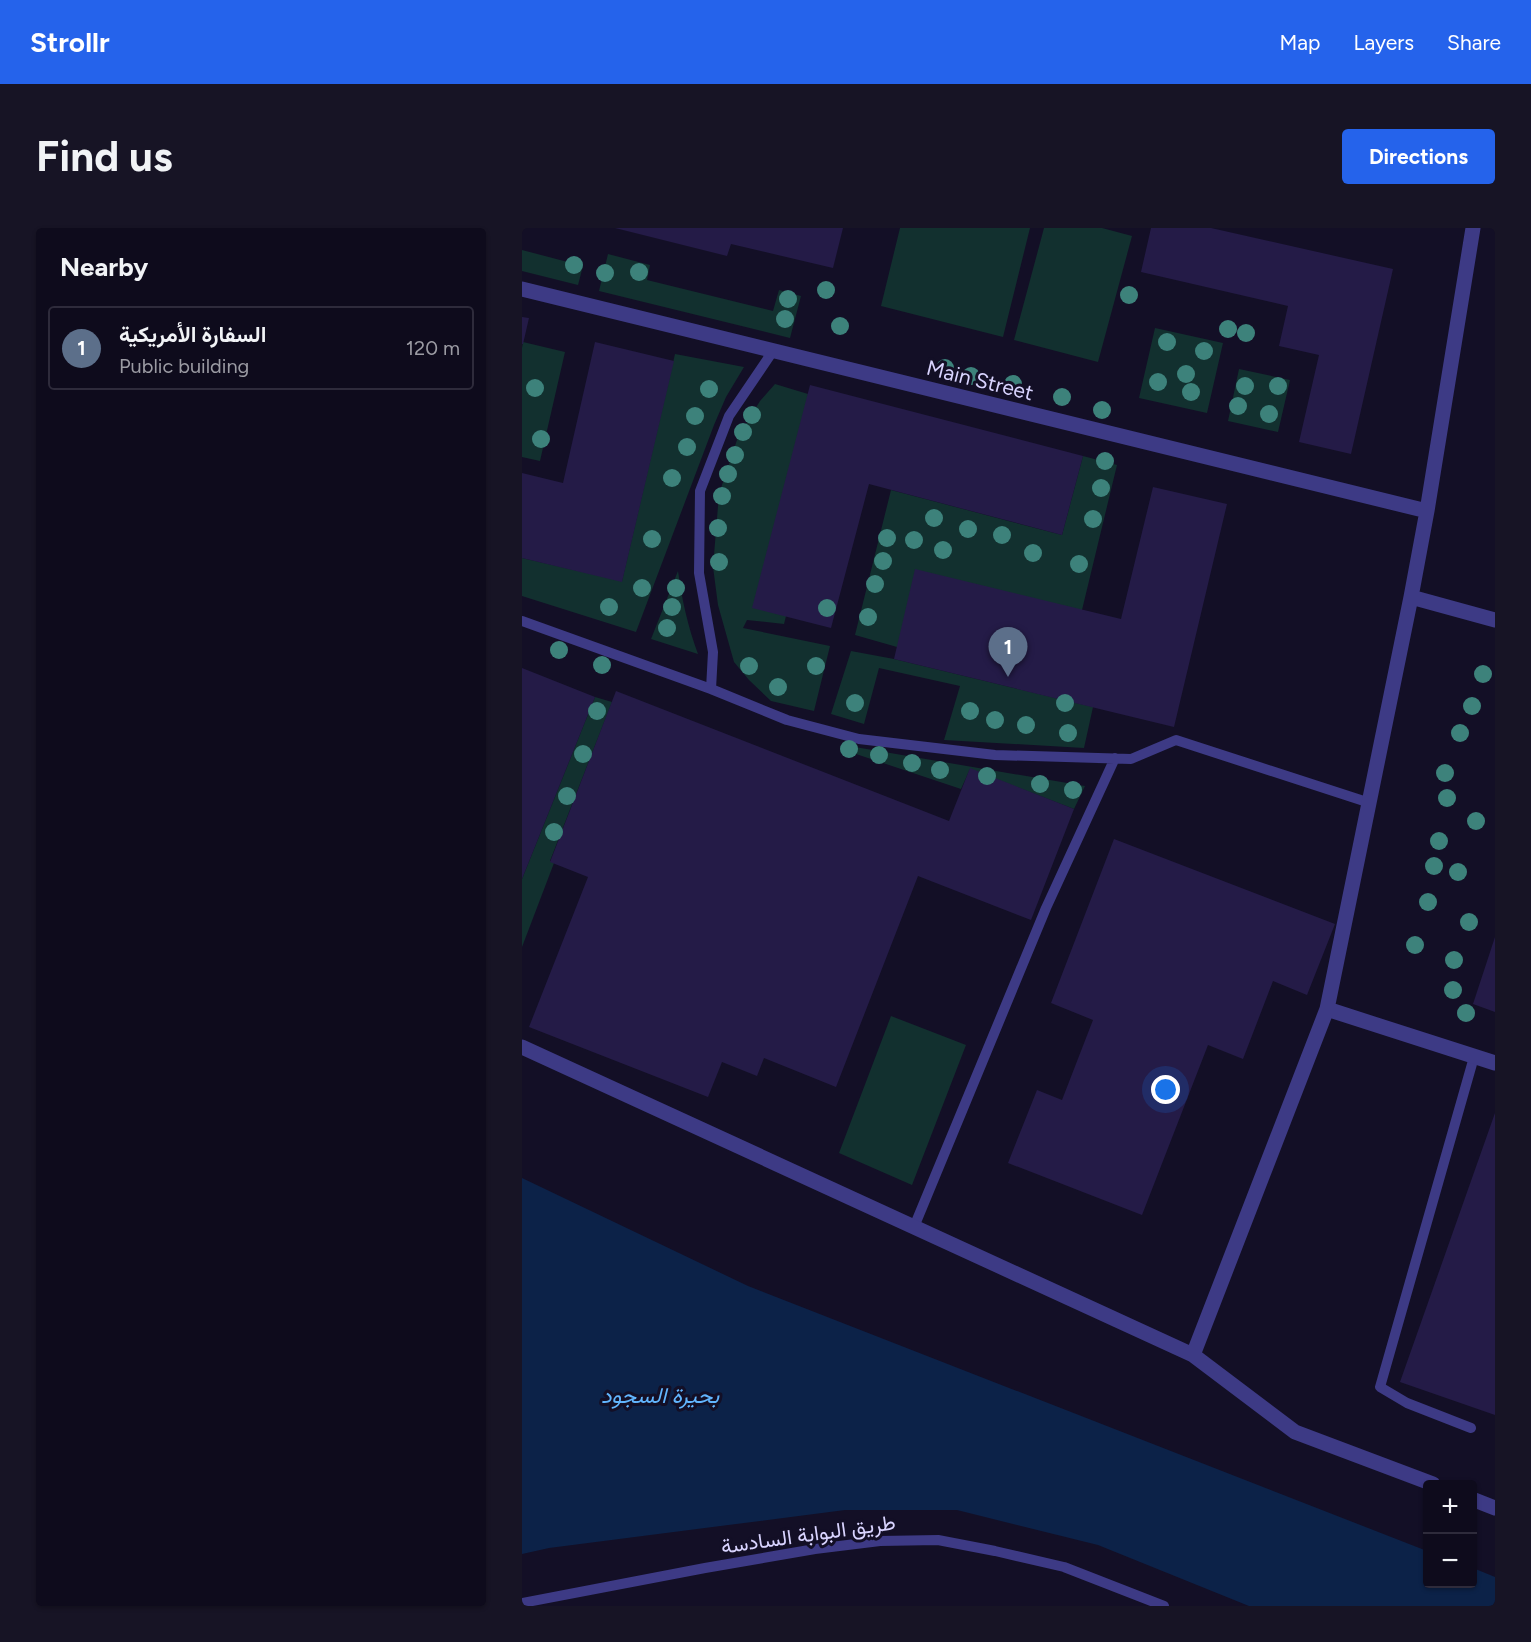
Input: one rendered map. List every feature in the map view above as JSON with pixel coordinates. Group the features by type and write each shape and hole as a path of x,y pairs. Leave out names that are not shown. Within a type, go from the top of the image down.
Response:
{"street":[{"path":"1193,1355 1327,1009 1411,597 1473,228"},
{"name":"Main Street","path":"522,289 1427,511"},
{"path":"1411,597 1495,620"},
{"path":"1327,1009 1495,1063"},
{"path":"522,1047 1193,1355 1294,1432 1423,1481"},
{"path":"1477,1501 1495,1508"}],"lane":[{"path":"711,689 713,652 699,573 700,491 729,416 774,351"},
{"path":"522,621 711,689 787,720 859,739 995,755 1131,759 1176,740 1370,802"},
{"path":"914,1227 1046,908 1115,758"},
{"path":"1470,1428 1407,1403 1380,1387 1474,1057"},
{"name":"طريق البوابة السادسة","path":"522,1603 815,1549 879,1541 938,1540 1064,1567 1164,1606"}],"green space":[{"path":"900,228 1030,228 1003,337 881,306"},
{"path":"1044,228 1102,228 1132,236 1098,362 1014,340"},
{"path":"522,250 583,266 578,285 522,271"},
{"path":"608,254 650,265 647,280 773,311 779,290 801,296 790,338 599,291"},
{"path":"1155,328 1223,343 1207,413 1139,398"},
{"path":"523,342 565,352 540,461 522,457"},
{"path":"675,354 744,367 726,397 714,425 636,632 522,596 522,558 622,581"},
{"path":"1239,369 1290,380 1278,432 1228,421"},
{"path":"775,384 808,394 786,616 784,624 747,620 743,628 830,646 814,711 771,701 734,662 718,605 713,567 719,494 738,437 760,401"},
{"path":"1083,456 1117,465 1082,610 897,647 855,635 891,490 1062,535"},
{"path":"678,571 691,634 698,654 651,639"},
{"path":"851,651 894,659 1093,707 1084,748 944,740 960,686 879,668 864,724 831,714"},
{"path":"595,697 612,702 550,861 554,863 522,947 522,879"},
{"path":"849,746 1085,786 1074,809 970,769 961,789 847,751"},
{"path":"891,1016 966,1045 912,1185 839,1153"}],"water":[{"name":"بحيرة السجود","path":"522,1178 748,1286 1423,1549 1423,1588 1477,1588 1477,1570 1495,1577 1495,1606 1249,1606 1098,1545 957,1510 845,1510 549,1548 522,1554"}],"building":[{"path":"615,228 843,228 833,268 731,244 727,256"},
{"path":"1151,228 1211,228 1393,269 1351,454 1299,442 1319,355 1279,346 1288,306 1141,272"},
{"path":"522,317 529,318 523,344 522,344"},
{"path":"595,342 674,361 622,582 522,558 522,473 563,483"},
{"path":"810,385 1083,456 1062,535 869,484 831,628 752,608"},
{"path":"1153,487 1227,504 1174,727 894,659 915,569 1121,619"},
{"path":"522,668 595,697 522,879"},
{"path":"616,691 949,821 970,768 1074,809 1031,920 918,876 836,1087 764,1058 757,1076 722,1062 708,1097 529,1027 588,877 550,862"},
{"path":"1114,839 1335,924 1307,995 1273,981 1243,1059 1208,1045 1142,1215 1008,1163 1037,1090 1062,1100 1093,1020 1051,1003"},
{"path":"1495,937 1495,1012 1473,1004"},
{"path":"1495,1113 1495,1415 1400,1382"}],"place":[{"name":"السفارة الأمريكية","path":"1008,677"}]}
